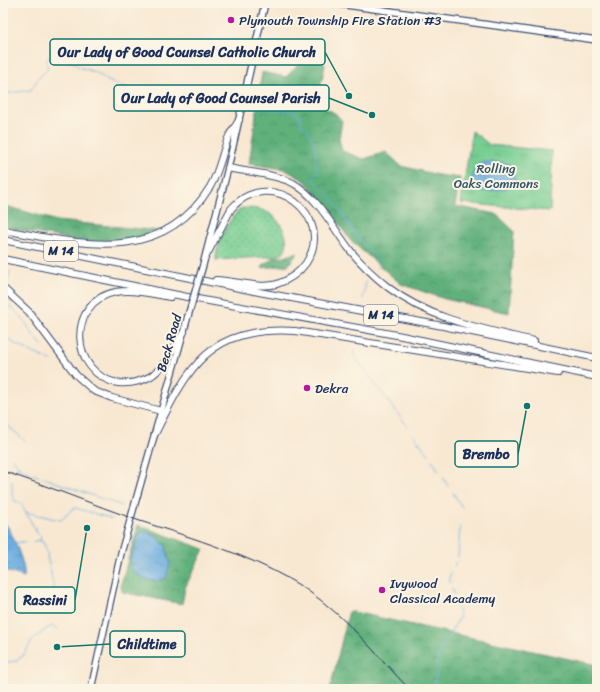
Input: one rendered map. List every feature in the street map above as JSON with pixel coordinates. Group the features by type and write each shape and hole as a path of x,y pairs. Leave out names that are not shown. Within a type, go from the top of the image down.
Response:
{"highway":[{"path":"3,230 100,245 133,242 162,231 187,214 204,195 222,161 229,136 239,120"},
{"path":"228,168 288,180 305,191 351,252 365,267 396,293 419,306 467,325 539,342 576,354"},
{"path":"187,277 263,286 288,280 308,259 313,243 311,225 301,206 288,196 271,191 253,194 237,202 231,209 206,256"},
{"name":"M 14","path":"3,240 443,326 597,358"},
{"name":"M 14","path":"3,259 192,298 402,336 594,377"},
{"path":"3,288 35,318 76,375 89,387 104,396 161,411"},
{"path":"184,332 166,361 156,372 144,380 128,383 108,380 94,371 85,360 79,341 80,327 87,311 96,301 111,293 135,291 174,298 192,298"},
{"path":"155,434 176,393 193,367 203,356 233,338 251,332 274,330 295,331 548,372 594,377"}],"main road":[{"name":"Beck Road","path":"91,689 120,554 206,256 228,168 265,3"},
{"path":"332,3 597,40"}],"green space":[{"path":"309,53 321,56 325,66 319,92 322,106 336,114 342,121 339,139 342,151 364,159 386,152 401,166 438,175 460,178 455,206 496,214 514,231 509,313 445,299 401,284 350,240 328,208 305,181 284,169 249,164 262,72 286,77"},
{"name":"Rolling Oaks Commons","path":"472,131 490,145 552,151 550,211 461,203"},
{"path":"3,205 57,221 162,231 146,238 100,245 3,227"},
{"path":"242,208 255,208 264,211 272,215 277,220 285,232 286,239 284,251 279,256 216,260 218,247 228,224"},
{"path":"298,253 288,265 262,268 263,265 273,258 285,257"},
{"path":"138,525 204,549 185,588 182,604 122,592 121,584","holes":["141,532 147,532 157,537 163,546 170,562 167,568 133,550"]},
{"path":"349,611 597,665 597,689 330,689"}],"water":[{"path":"481,162 498,162 508,164 515,180 512,185 502,189 490,191 476,190 472,179 474,171"},
{"path":"4,522 18,549 23,566 24,577 3,570"},
{"path":"141,532 147,532 155,536 166,546 170,563 166,578 157,581 148,580 132,570 130,559"}],"waterway":[{"path":"3,94 31,90 39,77 48,69 46,61 50,56 73,62 79,67 97,73 108,81 131,91"},
{"path":"147,99 165,107 171,106 172,102 180,96 186,96 199,102 206,103"},
{"path":"256,107 293,112 300,116 301,124 307,129 313,141 316,153 316,164 318,171 313,176 313,179 332,199 357,237 380,263 378,268"},
{"path":"8,281 10,271"},
{"path":"363,299 366,282"},
{"path":"3,300 20,316 42,345"},
{"path":"6,423 5,345 8,300"},
{"path":"6,337 15,344 51,361"},
{"path":"354,351 354,356 408,427"},
{"path":"6,424 25,441"},
{"path":"412,433 429,455"},
{"path":"12,458 18,466 30,473 122,506"},
{"path":"432,460 439,471"},
{"path":"15,471 18,467"},
{"path":"443,478 448,486"},
{"path":"12,481 12,494 15,501 21,503 37,533 41,536 40,541 43,542 48,553 47,556 57,600 64,606"},
{"path":"453,493 462,507"},
{"path":"25,512 60,520 71,510 76,508 112,519"},
{"path":"458,557 460,527"},
{"path":"14,544 40,540"},
{"path":"454,567 456,562"},
{"path":"450,582 449,578 451,572"},
{"path":"452,588 454,594"},
{"path":"439,689 435,683 439,651 460,617 455,600"},
{"path":"3,663 15,661 23,656 33,639 51,626 56,629 58,628"}],"railway":[{"path":"3,471 137,520 224,549 267,567 307,590 335,612 361,637 409,689"}],"place":[{"name":"Plymouth Township Fire Station #3","path":"231,20"},
{"name":"Our Lady of Good Counsel Catholic Church","path":"349,96"},
{"name":"Our Lady of Good Counsel Parish","path":"372,115"},
{"name":"Dekra","path":"307,388"},
{"name":"Brembo","path":"527,406"},
{"name":"Rassini","path":"87,528"},
{"name":"Ivywood Classical Academy","path":"382,590"},
{"name":"Childtime","path":"57,647"}]}
